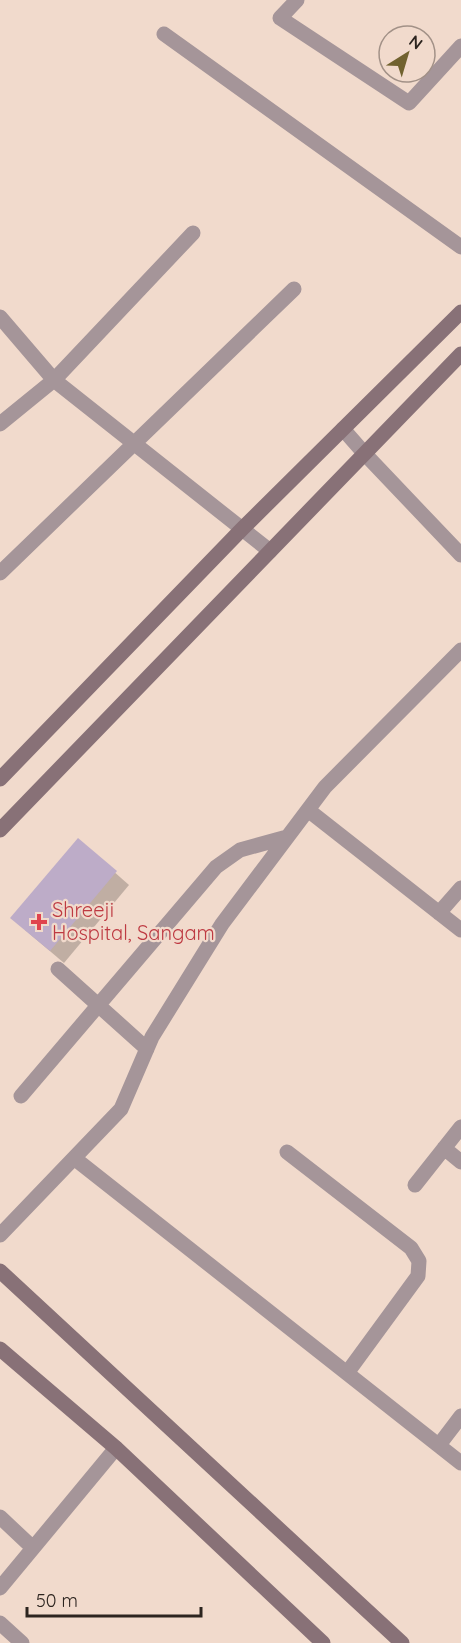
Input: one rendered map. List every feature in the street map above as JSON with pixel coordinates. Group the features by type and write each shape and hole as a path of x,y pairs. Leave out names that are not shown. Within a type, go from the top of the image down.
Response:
{"main road":[{"path":"0,779 242,529 461,312"},
{"path":"0,830 461,354"},
{"path":"0,1271 402,1643"},
{"path":"0,1349 116,1448 323,1643"}],"street":[{"path":"297,0 280,18 409,103 461,46"},
{"path":"164,34 461,247"},
{"path":"0,424 54,380 193,233"},
{"path":"0,573 133,442 294,289"},
{"path":"0,317 54,380 270,551"},
{"path":"343,429 461,555"},
{"path":"0,1235 121,1109 152,1037 222,924 325,787 461,650"},
{"path":"308,810 461,930"},
{"path":"21,1095 216,867 240,850 287,837"},
{"path":"439,913 461,888"},
{"path":"58,969 147,1049"},
{"path":"415,1185 461,1127"},
{"path":"444,1148 461,1162"},
{"path":"287,1152 411,1248 418,1261 418,1276 347,1373"},
{"path":"74,1158 461,1463"},
{"path":"439,1445 461,1416"},
{"path":"0,1588 116,1448"},
{"path":"0,1517 33,1548"},
{"path":"0,1623 22,1643"}],"building":[{"path":"78,838 117,871 50,951 10,918"}],"place":[{"name":"Shreeji Hospital, Sangam","path":"39,922"}]}
